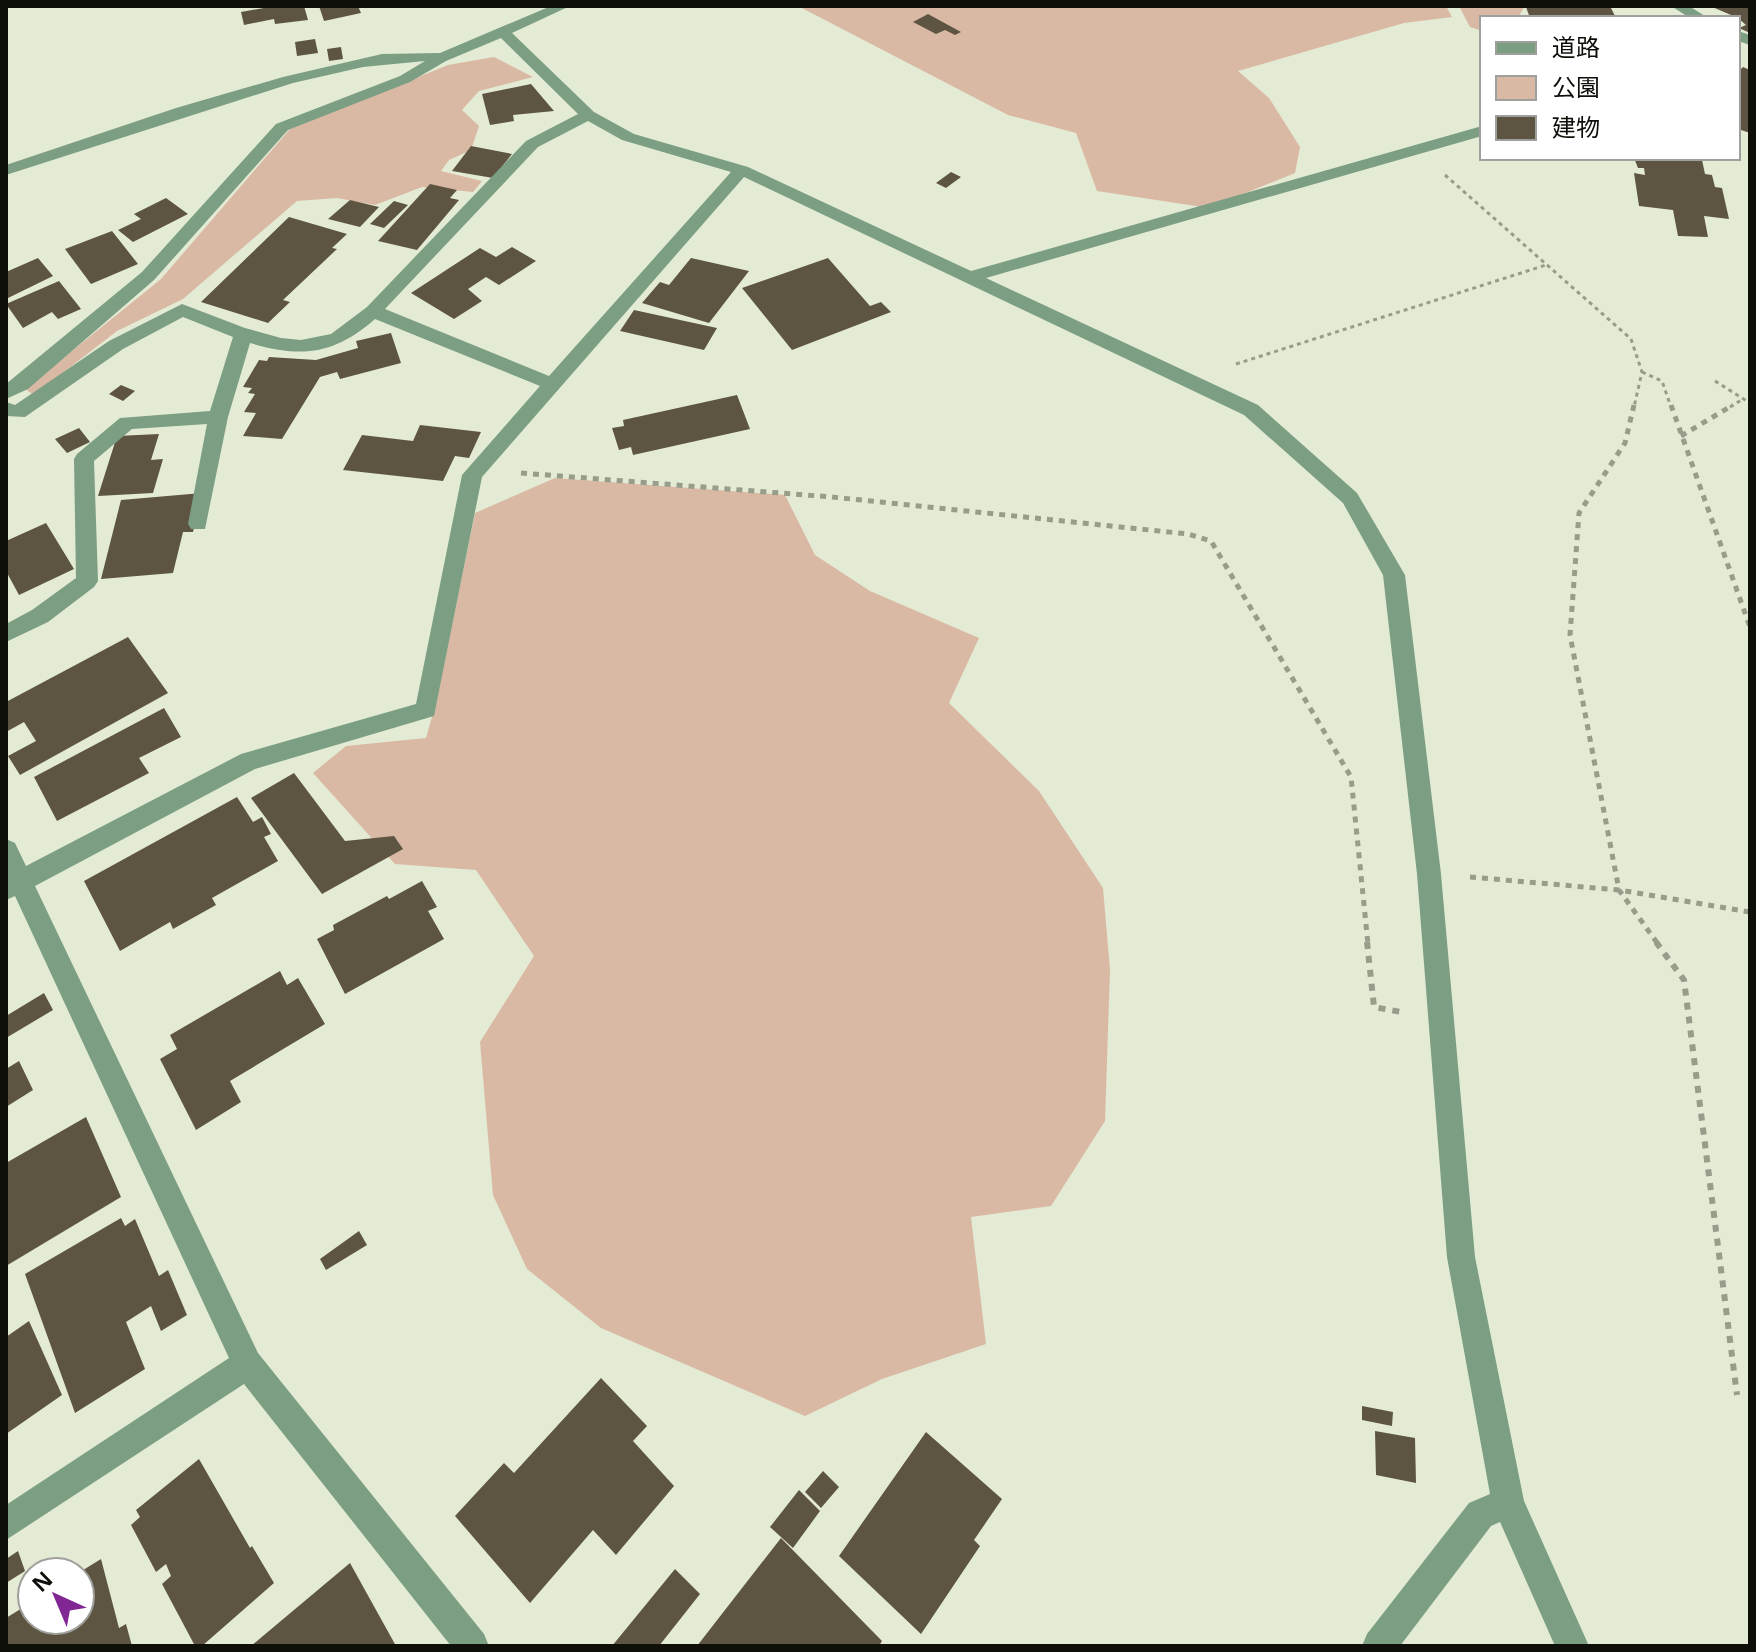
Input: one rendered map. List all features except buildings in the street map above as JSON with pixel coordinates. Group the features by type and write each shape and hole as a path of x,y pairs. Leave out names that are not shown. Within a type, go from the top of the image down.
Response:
{"street":[{"path":"6,393 21,384 148,276 282,127 405,79 441,58 563,6"},
{"path":"1678,6 1697,16"},
{"path":"502,31 588,115 628,137 742,170 1251,410 1350,498 1394,575 1429,874 1461,1257 1508,1503 1572,1646"},
{"path":"6,170 210,101 331,69 419,55 441,58"},
{"path":"6,409 18,412 116,345 182,310 243,335 299,347 337,339 373,311 532,144 588,115"},
{"path":"969,277 1480,132"},
{"path":"14,885 249,761 426,710 472,475 742,170"},
{"path":"373,311 552,384"},
{"path":"198,524 218,417 243,335"},
{"path":"6,634 40,616 87,581 84,459 127,423 218,417"},
{"path":"6,850 14,885 247,1364 472,1646"},
{"path":"6,1524 247,1364"},
{"path":"1379,1646 1480,1514 1508,1503"}],"path":[{"path":"1415,149 1631,339 1642,372 1625,443 1579,513 1570,635 1619,890 1684,980 1737,1395"},
{"path":"1204,387 1242,360 1547,265"},
{"path":"1642,372 1662,381 1750,627"},
{"path":"1715,381 1750,403"},
{"path":"1681,436 1743,399"},
{"path":"472,475 510,472 832,497 1188,534 1211,541 1351,777 1374,1007 1441,1020"},
{"path":"1429,874 1619,890 1750,912"}],"green space":[{"path":"798,6 1446,6 1452,17 1404,23 1238,71 1269,98 1300,147 1295,173 1209,208 1097,191 1076,133 1008,115"},
{"path":"1459,6 1525,6 1521,16 1480,16 1480,30 1470,27"},
{"path":"494,57 533,77 479,91 462,110 479,126 471,150 449,160 441,171 482,181 473,192 422,187 375,205 337,198 297,201 183,299 117,331 34,395 25,389 161,279 290,129 448,65"},
{"path":"555,478 785,495 815,555 870,591 979,638 949,703 1039,791 1103,888 1110,970 1105,1121 1051,1206 971,1217 986,1344 882,1379 805,1416 601,1328 527,1269 493,1195 480,1042 534,956 476,870 395,864 313,773 346,746 426,738 437,699 475,513"}]}
